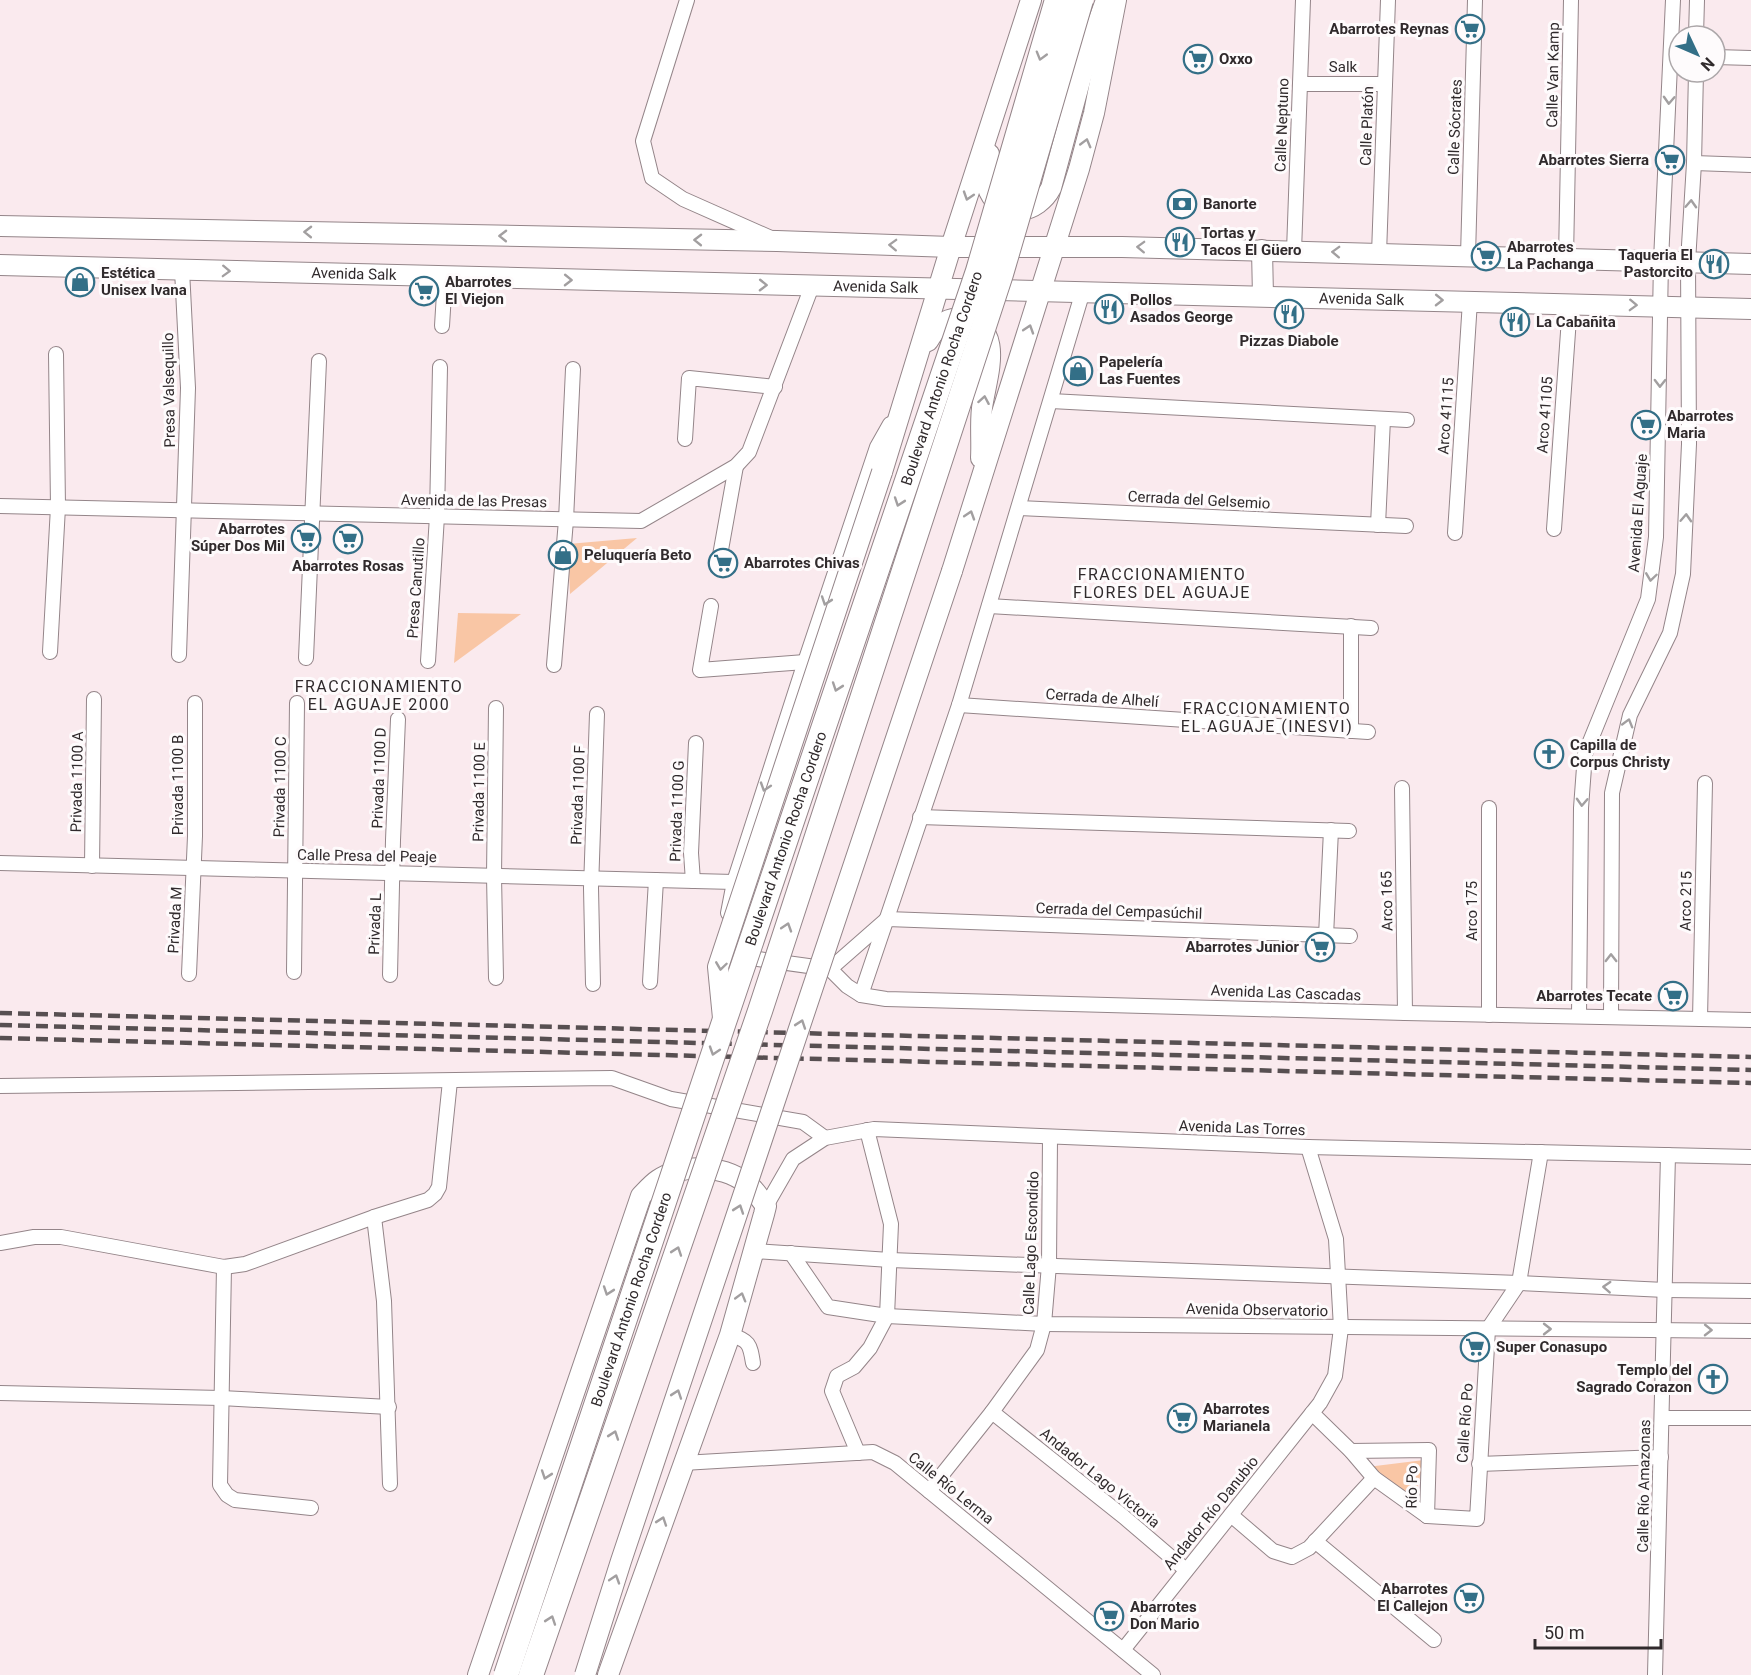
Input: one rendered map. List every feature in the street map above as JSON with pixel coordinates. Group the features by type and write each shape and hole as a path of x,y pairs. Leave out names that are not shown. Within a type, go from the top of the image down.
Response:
{"highway":[{"name":"Boulevard Antonio Rocha Cordero","path":"506,1675 978,271 1057,0"},
{"name":"Boulevard Antonio Rocha Cordero","path":"531,1675 771,977 997,285 1081,0"}],"main road":[{"name":"Boulevard Antonio Rocha Cordero","path":"908,391 951,247 1030,0"},
{"path":"996,107 986,174 990,193 996,201 1013,210 1032,208 1047,196 1051,188 1090,44 1107,0"},
{"path":"585,1675 628,1538 952,571 1079,169 1094,113 1116,0"},
{"path":"0,226 777,241 951,247 1055,246 1262,250 1751,264"},
{"path":"1262,250 1263,296"},
{"name":"Avenida Salk","path":"0,265 1751,309"},
{"path":"919,356 931,335 943,322 954,318 967,320 978,326 987,336 991,349 991,360 982,410 981,479"},
{"path":"724,1022 718,967 908,391"},
{"path":"478,1675 641,1196 659,1179 682,1170 706,1168 730,1174 744,1182 766,1206 730,1335 682,1463 608,1675"}],"street":[{"path":"687,0 643,141 652,178 683,199 777,241"},
{"name":"Calle Neptuno","path":"1294,251 1303,0"},
{"name":"Calle Platón","path":"1379,254 1388,0"},
{"name":"Calle Sócrates","path":"1468,256 1475,0"},
{"name":"Calle Van Kamp","path":"1566,258 1571,0"},
{"name":"Avenida El Aguaje","path":"1673,0 1674,24"},
{"path":"1696,24 1697,0"},
{"path":"1727,57 1751,58"},
{"name":"Salk","path":"1300,84 1385,84"},
{"name":"Avenida El Aguaje","path":"1578,1016 1581,808 1585,754 1648,599 1656,537 1662,261 1673,84"},
{"path":"1611,1017 1612,794 1630,716 1670,633 1683,574 1689,444 1688,262 1696,84"},
{"path":"1694,163 1751,165"},
{"name":"Presa Valsequillo","path":"179,655 188,388 182,270"},
{"path":"442,326 445,277"},
{"name":"Avenida de las Presas","path":"0,506 641,521 736,466 749,452 776,387 792,336 812,286"},
{"path":"861,994 959,705 1083,291"},
{"name":"Arco 41115","path":"1455,533 1470,301"},
{"name":"Arco 41105","path":"1554,529 1569,304"},
{"path":"50,652 58,507 56,354"},
{"path":"306,658 319,361"},
{"name":"Presa Canutillo","path":"428,661 437,516 440,367"},
{"path":"554,665 566,520 573,369"},
{"path":"685,439 689,378 776,387"},
{"name":"Boulevard Antonio Rocha Cordero","path":"830,969 748,956 734,944 726,922 734,882 878,447 908,391"},
{"path":"1051,400 1407,420"},
{"path":"1378,525 1383,419"},
{"path":"719,561 736,466"},
{"name":"Cerrada del Gelsemio","path":"1019,508 1406,526"},
{"path":"711,606 700,670 805,662"},
{"path":"989,606 1371,628"},
{"path":"1351,626 1351,731"},
{"name":"Privada 1100 A","path":"92,866 94,699"},
{"name":"Privada 1100 B","path":"194,868 195,703"},
{"name":"Privada 1100 C","path":"295,870 297,704"},
{"name":"Cerrada de Alhelí","path":"959,705 1368,732"},
{"name":"Privada 1100 E","path":"496,708 494,876 496,978"},
{"name":"Privada 1100 F","path":"593,984 591,878 597,714"},
{"name":"Privada 1100 D","path":"393,873 398,719"},
{"name":"Privada 1100 G","path":"693,881 691,853 696,743"},
{"name":"Arco 215","path":"1700,1019 1705,783"},
{"name":"Arco 165","path":"1402,788 1405,1013"},
{"name":"Arco 175","path":"1489,808 1489,1015"},
{"path":"920,818 1349,831"},
{"path":"1326,936 1331,830"},
{"name":"Calle Presa del Peaje","path":"0,863 734,882"},
{"name":"Privada M","path":"189,974 194,868"},
{"path":"294,972 295,870"},
{"name":"Privada L","path":"390,975 393,873"},
{"path":"650,982 656,880"},
{"path":"830,969 886,919"},
{"name":"Cerrada del Cempasúchil","path":"886,919 1350,936"},
{"name":"Avenida Las Cascadas","path":"830,969 847,986 861,994 886,999 1751,1020"},
{"path":"0,1086 612,1078 671,1099 803,1122 825,1138"},
{"path":"0,1243 34,1237 61,1237 224,1267 245,1264 428,1200 439,1187 450,1081"},
{"path":"858,1453 832,1391 837,1376 854,1367 870,1348 887,1316 891,1224 867,1130"},
{"name":"Avenida Las Torres","path":"766,1206 793,1160 825,1138 867,1130 1308,1147 1751,1157"},
{"name":"Calle Lago Escondido","path":"929,1491 993,1412 1037,1350 1044,1324 1049,1265 1050,1138"},
{"name":"Andador Río Danubio","path":"1123,1650 1312,1413 1335,1376 1341,1328 1336,1239 1308,1147"},
{"path":"1488,1329 1519,1283 1541,1152"},
{"name":"Calle Río Amazonas","path":"1655,1675 1668,1155"},
{"path":"374,1217 384,1301 390,1484"},
{"path":"754,1251 890,1260 1665,1290 1751,1291"},
{"name":"Avenida Observatorio","path":"791,1253 828,1307 887,1316 1044,1324 1751,1331"},
{"path":"224,1267 220,1485 227,1495 235,1500 311,1508"},
{"name":"Calle Río Po","path":"1477,1520 1488,1329"},
{"path":"730,1335 743,1338 749,1344 753,1363"},
{"path":"0,1393 221,1398 389,1407"},
{"name":"Andador Lago Victoria","path":"993,1412 1186,1570"},
{"path":"1312,1413 1351,1451 1374,1478 1427,1516"},
{"path":"1662,1418 1751,1418"},
{"name":"Río Po","path":"1351,1451 1429,1450 1427,1516 1477,1520"},
{"name":"Calle Río Lerma","path":"682,1463 873,1452 895,1463 1153,1675"},
{"path":"1479,1464 1661,1457"},
{"path":"1231,1515 1273,1551 1292,1557 1309,1548 1374,1478"},
{"path":"1315,1541 1434,1640"}],"shaded area":[{"path":"637,538 570,594 568,544"},
{"path":"458,613 521,614 454,663"},
{"path":"1424,1460 1414,1502 1367,1467"}],"railway":[{"path":"0,1013 1751,1057"},
{"path":"0,1025 1751,1070"},
{"path":"0,1038 1751,1083"}],"place":[{"name":"Abarrotes Reynas","path":"1470,29"},
{"name":"Oxxo","path":"1198,59"},
{"name":"Abarrotes Sierra","path":"1670,160"},
{"name":"Banorte","path":"1182,204"},
{"name":"Tortas y Tacos El Güero","path":"1180,242"},
{"name":"Abarrotes La Pachanga","path":"1486,256"},
{"name":"Taqueria El Pastorcito","path":"1714,264"},
{"name":"Estética Unisex Ivana","path":"80,282"},
{"name":"Abarrotes El Viejon","path":"424,291"},
{"name":"Pollos Asados George","path":"1109,309"},
{"name":"Pizzas Diabole","path":"1289,314"},
{"name":"La Cabañita","path":"1515,322"},
{"name":"Papelería Las Fuentes","path":"1078,371"},
{"name":"Abarrotes Maria","path":"1646,425"},
{"name":"Abarrotes Súper Dos Mil","path":"306,538"},
{"name":"Abarrotes Rosas","path":"348,539"},
{"name":"Peluquería Beto","path":"563,555"},
{"name":"Abarrotes Chivas","path":"723,563"},
{"name":"Capilla de Corpus Christy","path":"1549,754"},
{"name":"Abarrotes Junior","path":"1320,947"},
{"name":"Abarrotes Tecate","path":"1673,996"},
{"name":"Super Conasupo","path":"1475,1347"},
{"name":"Templo del Sagrado Corazon","path":"1713,1379"},
{"name":"Abarrotes Marianela","path":"1182,1418"},
{"name":"Abarrotes El Callejon","path":"1469,1598"},
{"name":"Abarrotes Don Mario","path":"1109,1616"}],"district":[{"name":"FRACCIONAMIENTO FLORES DEL AGUAJE","path":"1162,583"},
{"name":"FRACCIONAMIENTO EL AGUAJE 2000","path":"379,695"},
{"name":"FRACCIONAMIENTO EL AGUAJE (INESVI)","path":"1267,717"}]}
